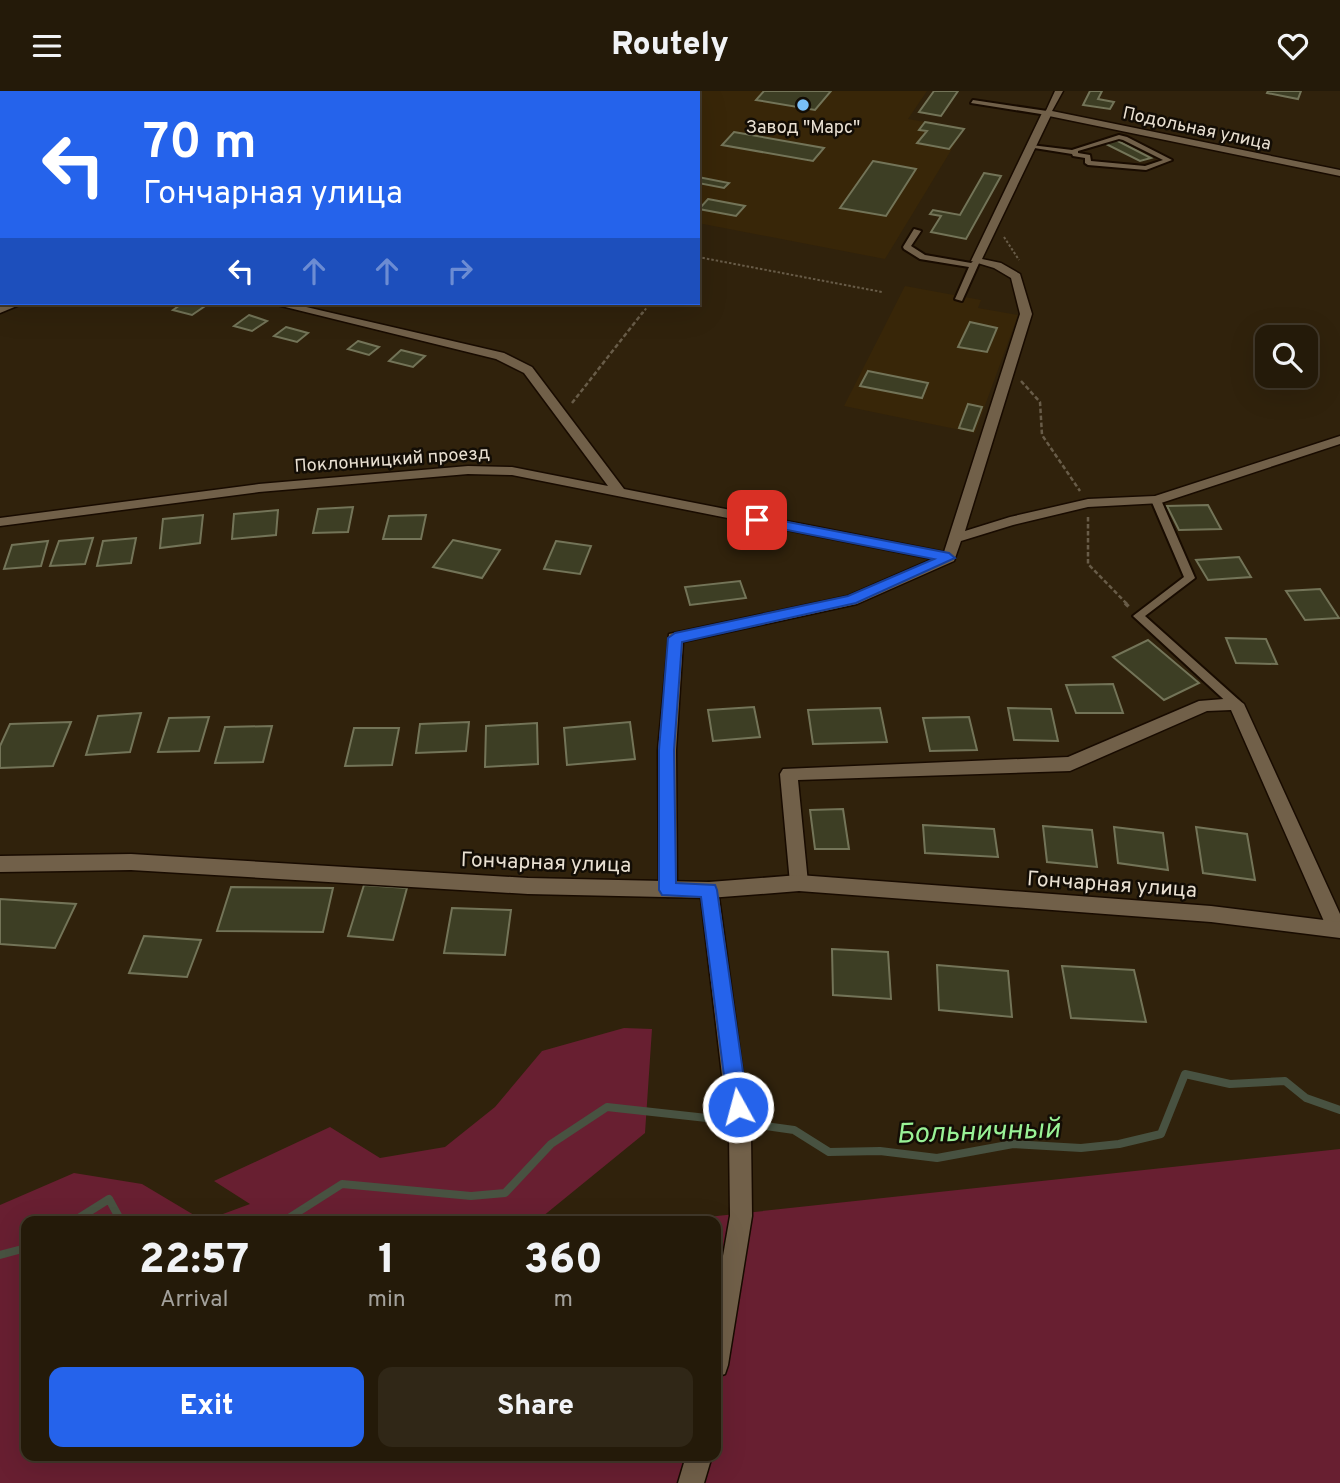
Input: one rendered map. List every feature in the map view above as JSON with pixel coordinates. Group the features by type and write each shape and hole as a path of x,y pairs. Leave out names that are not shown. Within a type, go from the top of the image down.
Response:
{"street":[{"path":"668,890 667,750 675,638 852,600 949,558 1026,314 1016,276 997,265 976,264 1059,91"},
{"name":"Подольная улица","path":"1047,113 1129,135 1340,173"},
{"path":"283,305 500,356 528,370 620,493"},
{"path":"957,538 1088,503 1156,500 1340,440"},
{"name":"Поклонницкий проезд","path":"0,522 259,488 468,470 512,471 949,558"},
{"path":"799,883 789,774 1070,764 1205,705 1236,704 1338,930"},
{"name":"Гончарная улица","path":"0,864 131,862 528,886 668,890 709,890 799,883 1211,914 1338,930"},
{"path":"709,890 740,1133 741,1216 721,1335"},
{"path":"691,1483 698,1461"}],"lane":[{"path":"973,102 1047,113"},
{"path":"1031,147 1075,152 1075,155 1088,156 1088,163 1146,168 1170,160 1129,135 1075,152"},
{"path":"917,231 907,247 923,257 976,264 959,299"},
{"path":"1156,500 1190,578 1138,616 1236,704"}],"path":[{"path":"994,224 1019,258 1016,276"},
{"path":"700,257 883,292"},
{"path":"562,415 648,305"}],"shaded area":[{"path":"700,91 927,91 908,119 964,129 885,259 700,223"},
{"path":"905,286 981,300 978,308 1018,315 975,433 844,406"},
{"path":"624,1028 652,1029 645,1133 543,1216 218,1216 250,1204 214,1181 330,1127 380,1158 445,1147 495,1107 542,1051"},
{"path":"1340,1149 1340,1483 0,1483 0,1205 74,1173 142,1184 196,1216 21,1216 21,1461 721,1461 721,1216 717,1216"}],"building":[{"name":"Завод \"Марс\"","path":"764,91 831,91 815,110 756,100"},
{"path":"934,91 958,91 941,116 919,112"},
{"path":"1090,91 1102,91 1098,99 1114,102 1110,109 1083,105"},
{"path":"1301,91 1298,99 1267,93"},
{"path":"925,122 964,129 949,149 917,143 927,131 919,130"},
{"path":"734,132 824,148 813,161 722,145"},
{"path":"1114,139 1151,158 1140,161 1102,142"},
{"path":"873,161 916,169 886,216 840,208"},
{"path":"984,173 1001,176 966,239 931,232 941,216 930,214 933,210 960,215"},
{"path":"700,177 729,183 724,188 700,183"},
{"path":"708,199 745,206 736,216 700,208"},
{"path":"180,305 207,305 192,315 173,310"},
{"path":"249,315 267,321 252,331 234,326"},
{"path":"970,322 997,328 987,352 958,347"},
{"path":"286,327 308,333 297,342 274,336"},
{"path":"358,341 379,347 369,355 348,349"},
{"path":"401,350 425,356 413,367 389,361"},
{"path":"868,371 928,383 922,398 860,386"},
{"path":"968,404 982,407 973,431 959,428"},
{"path":"1208,505 1221,529 1179,530 1167,506"},
{"path":"353,507 348,532 313,533 318,509"},
{"path":"278,510 276,535 232,539 234,514"},
{"path":"203,515 200,543 160,548 163,519"},
{"path":"426,515 421,539 383,539 389,516"},
{"path":"93,538 85,564 50,566 59,541"},
{"path":"136,538 131,563 97,566 103,541"},
{"path":"453,540 500,550 482,578 433,567"},
{"path":"48,541 41,566 4,569 12,545"},
{"path":"556,541 591,546 580,574 544,569"},
{"path":"1239,557 1251,577 1208,580 1196,560"},
{"path":"740,581 746,598 690,605 685,587"},
{"path":"1320,589 1339,618 1305,620 1286,591"},
{"path":"1226,638 1266,639 1277,664 1236,663"},
{"path":"1148,640 1199,683 1164,700 1113,657"},
{"path":"1113,684 1123,713 1076,713 1066,685"},
{"path":"754,707 760,737 713,741 708,710"},
{"path":"880,708 887,742 813,744 808,710"},
{"path":"1008,708 1051,709 1058,741 1014,740"},
{"path":"141,713 130,752 86,755 98,716"},
{"path":"209,717 199,751 158,752 169,718"},
{"path":"969,717 977,750 930,751 923,718"},
{"path":"71,722 53,766 0,768 0,746 10,724"},
{"path":"469,722 466,751 416,753 420,724"},
{"path":"630,722 635,759 567,765 564,728"},
{"path":"537,723 538,764 485,767 486,726"},
{"path":"272,726 263,762 215,763 225,727"},
{"path":"354,728 399,728 392,765 345,766"},
{"path":"843,809 849,849 815,849 810,810"},
{"path":"923,825 994,829 998,857 925,853"},
{"path":"1043,826 1092,830 1097,867 1047,862"},
{"path":"1114,827 1163,833 1168,870 1118,863"},
{"path":"1196,827 1247,834 1255,880 1203,873"},
{"path":"364,885 407,888 393,940 348,936"},
{"path":"231,887 333,888 323,932 217,931"},
{"path":"0,899 76,904 55,948 0,944"},
{"path":"452,908 511,910 505,955 444,953"},
{"path":"144,936 201,940 187,977 129,973"},
{"path":"832,949 888,952 891,999 833,995"},
{"path":"937,965 1008,971 1012,1017 939,1010"},
{"path":"1062,966 1134,970 1146,1022 1071,1018"}],"waterway":[{"name":"Больничный","path":"744,1123 794,1130 829,1152 880,1151 937,1158 1013,1144 1081,1148 1119,1144 1161,1134 1185,1074 1230,1084 1285,1081 1306,1098 1340,1110"},
{"name":"Больничный","path":"292,1216 342,1184 471,1196 505,1193 551,1144 607,1107 734,1121"},
{"name":"Больничный","path":"82,1216 109,1199 118,1216"},
{"name":"Больничный","path":"0,1255 21,1249"}],"place":[{"name":"Завод \"Марс\"","path":"803,105"}],"route":[{"path":"738,1107 709,890 668,890 667,750 675,638 852,600 949,558 757,520"}]}
